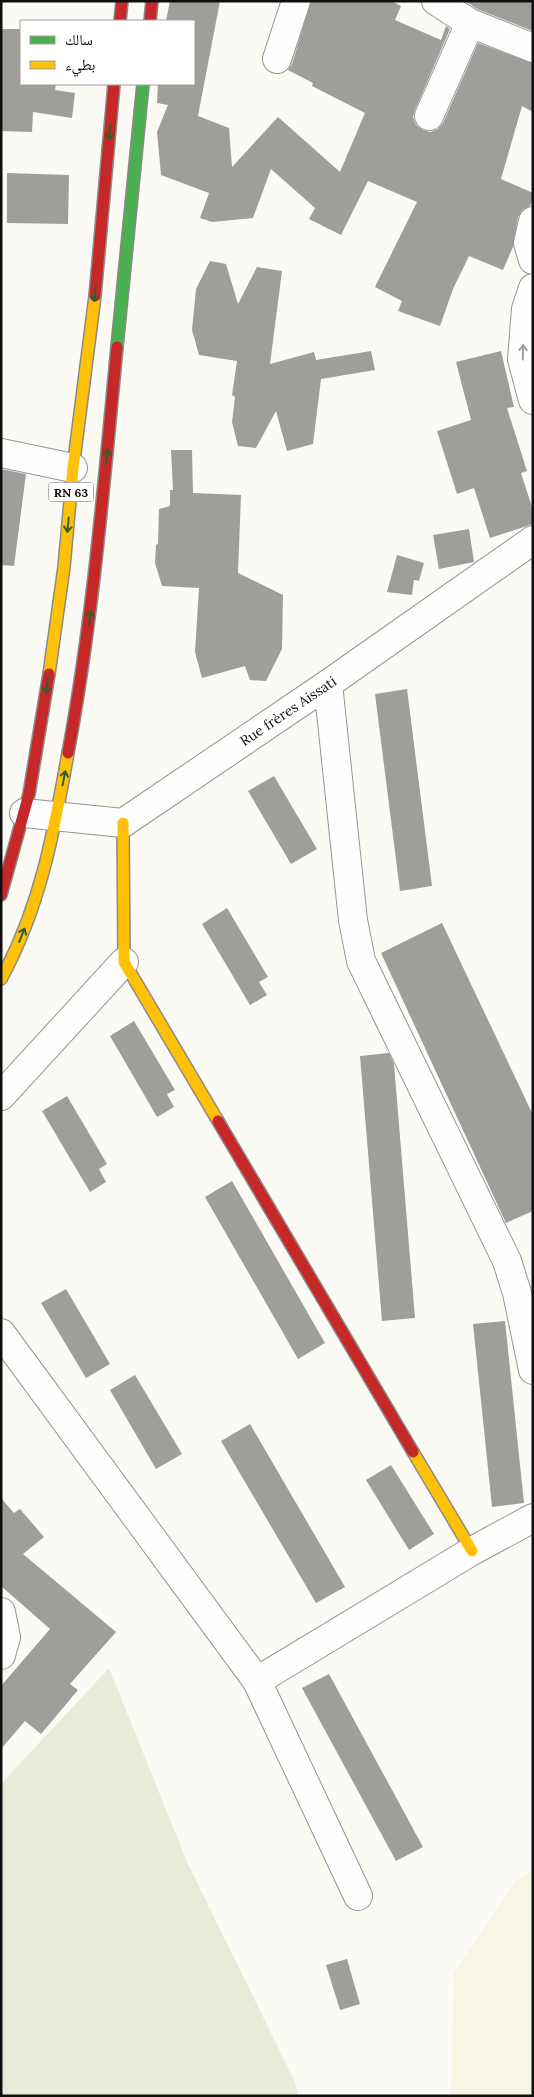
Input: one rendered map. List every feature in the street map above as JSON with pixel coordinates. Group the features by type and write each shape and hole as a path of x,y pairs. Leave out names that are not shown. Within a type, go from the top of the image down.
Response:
{"main road":[{"path":"120,20 122,1"},
{"path":"150,20 152,1"},
{"name":"RN 63","path":"1,895 24,813 45,700 64,567 73,468 91,337 114,85"},
{"path":"1,979 11,963 29,919 51,845 78,709 96,566 144,85"},
{"path":"124,823 124,962 472,1551"}],"street":[{"path":"277,59 296,1"},
{"path":"436,1 470,22 533,48"},
{"path":"429,116 470,22"},
{"path":"533,221 528,243 533,260"},
{"path":"533,288 526,309 522,359 533,400"},
{"path":"1,453 73,468"},
{"name":"Rue frères Aissati","path":"124,823 328,684 533,540"},
{"path":"328,684 354,920 361,961 507,1261 517,1293 533,1370"},
{"path":"24,813 124,823"},
{"path":"1,1096 124,962"},
{"path":"1,1333 257,1681 358,1896"},
{"path":"257,1681 472,1551 533,1518"},
{"path":"1,1612 6,1637 1,1655"}],"green space":[{"path":"109,1668 187,1862 295,2082 298,2096 1,2096 1,1784"},
{"path":"533,1871 533,2096 451,2096 454,1974 516,1880"}],"building":[{"path":"170,1 220,1 198,116 229,128 232,167 278,117 340,172 365,113 312,86 313,83 288,70 292,64 311,1 391,1 401,6 395,20 441,40 446,26 450,29 413,117 416,125 430,132 438,129 443,123 478,43 533,63 533,112 522,106 501,179 533,193 533,199 530,206 522,210 518,217 513,247 503,270 469,256 453,289 440,326 398,311 402,301 375,287 417,202 368,181 341,235 309,219 315,208 271,169 253,218 212,222 200,218 209,193 161,175 157,132 168,105 157,103 158,85 195,85 195,20 166,20"},
{"path":"465,1 533,1 533,31 477,9"},
{"path":"1,29 20,29 20,85 56,85 55,90 75,93 72,118 33,112 32,132 1,131"},
{"path":"7,173 69,175 68,224 7,223"},
{"path":"210,261 226,264 238,304 257,267 282,271 270,364 314,352 316,360 371,351 375,370 321,379 313,444 287,451 276,411 256,448 238,446 232,422 235,397 232,395 237,361 199,355 192,330 196,289"},
{"path":"501,351 514,407 507,408 527,471 521,473 533,510 533,524 490,538 474,488 457,494 437,431 471,420 456,362"},
{"path":"171,450 192,450 193,493 241,495 238,573 283,595 282,649 266,681 250,680 245,666 202,678 195,652 199,588 162,586 155,563 156,545 158,544 159,509 170,506 170,490 173,490"},
{"path":"1,469 26,474 14,566 1,565"},
{"path":"469,529 474,562 439,569 433,535"},
{"path":"397,555 424,563 419,581 414,580 412,595 387,592"},
{"path":"407,689 432,886 400,891 375,694"},
{"path":"274,776 317,849 291,864 248,791"},
{"path":"227,908 268,977 259,982 267,995 250,1005 202,924"},
{"path":"442,923 533,1115 533,1211 506,1223 381,953"},
{"path":"134,1021 175,1090 167,1094 174,1107 157,1117 110,1036"},
{"path":"389,1053 394,1064 415,1318 382,1321 360,1056"},
{"path":"67,1096 107,1164 99,1169 106,1182 90,1192 42,1111"},
{"path":"232,1181 325,1343 298,1359 205,1197"},
{"path":"66,1289 110,1364 86,1378 41,1303"},
{"path":"505,1321 524,1503 492,1507 473,1324"},
{"path":"135,1375 182,1454 156,1469 110,1390"},
{"path":"250,1424 345,1587 316,1603 221,1441"},
{"path":"391,1465 434,1534 409,1550 366,1480"},
{"path":"1,1498 14,1513 20,1509 44,1537 23,1554 116,1632 70,1684 78,1690 41,1734 25,1721 1,1749 1,1686 50,1629 1,1586"},
{"path":"329,1674 423,1847 396,1861 302,1688"},
{"path":"347,1959 360,2004 340,2010 326,1965"}],"traffic: fast":[{"path":"117,347 143,85"}],"traffic: slow":[{"path":"49,674 64,567 73,468 95,296"},
{"path":"1,979 15,952 36,897 51,841 68,753"},
{"path":"123,823 124,962 218,1121"},
{"path":"413,1452 472,1551"}],"traffic: jam":[{"path":"120,20 122,1"},
{"path":"150,20 152,1"},
{"path":"95,296 114,85"},
{"path":"68,753 91,602 117,347"},
{"path":"1,895 29,794 49,674"},
{"path":"218,1121 413,1452"}]}
